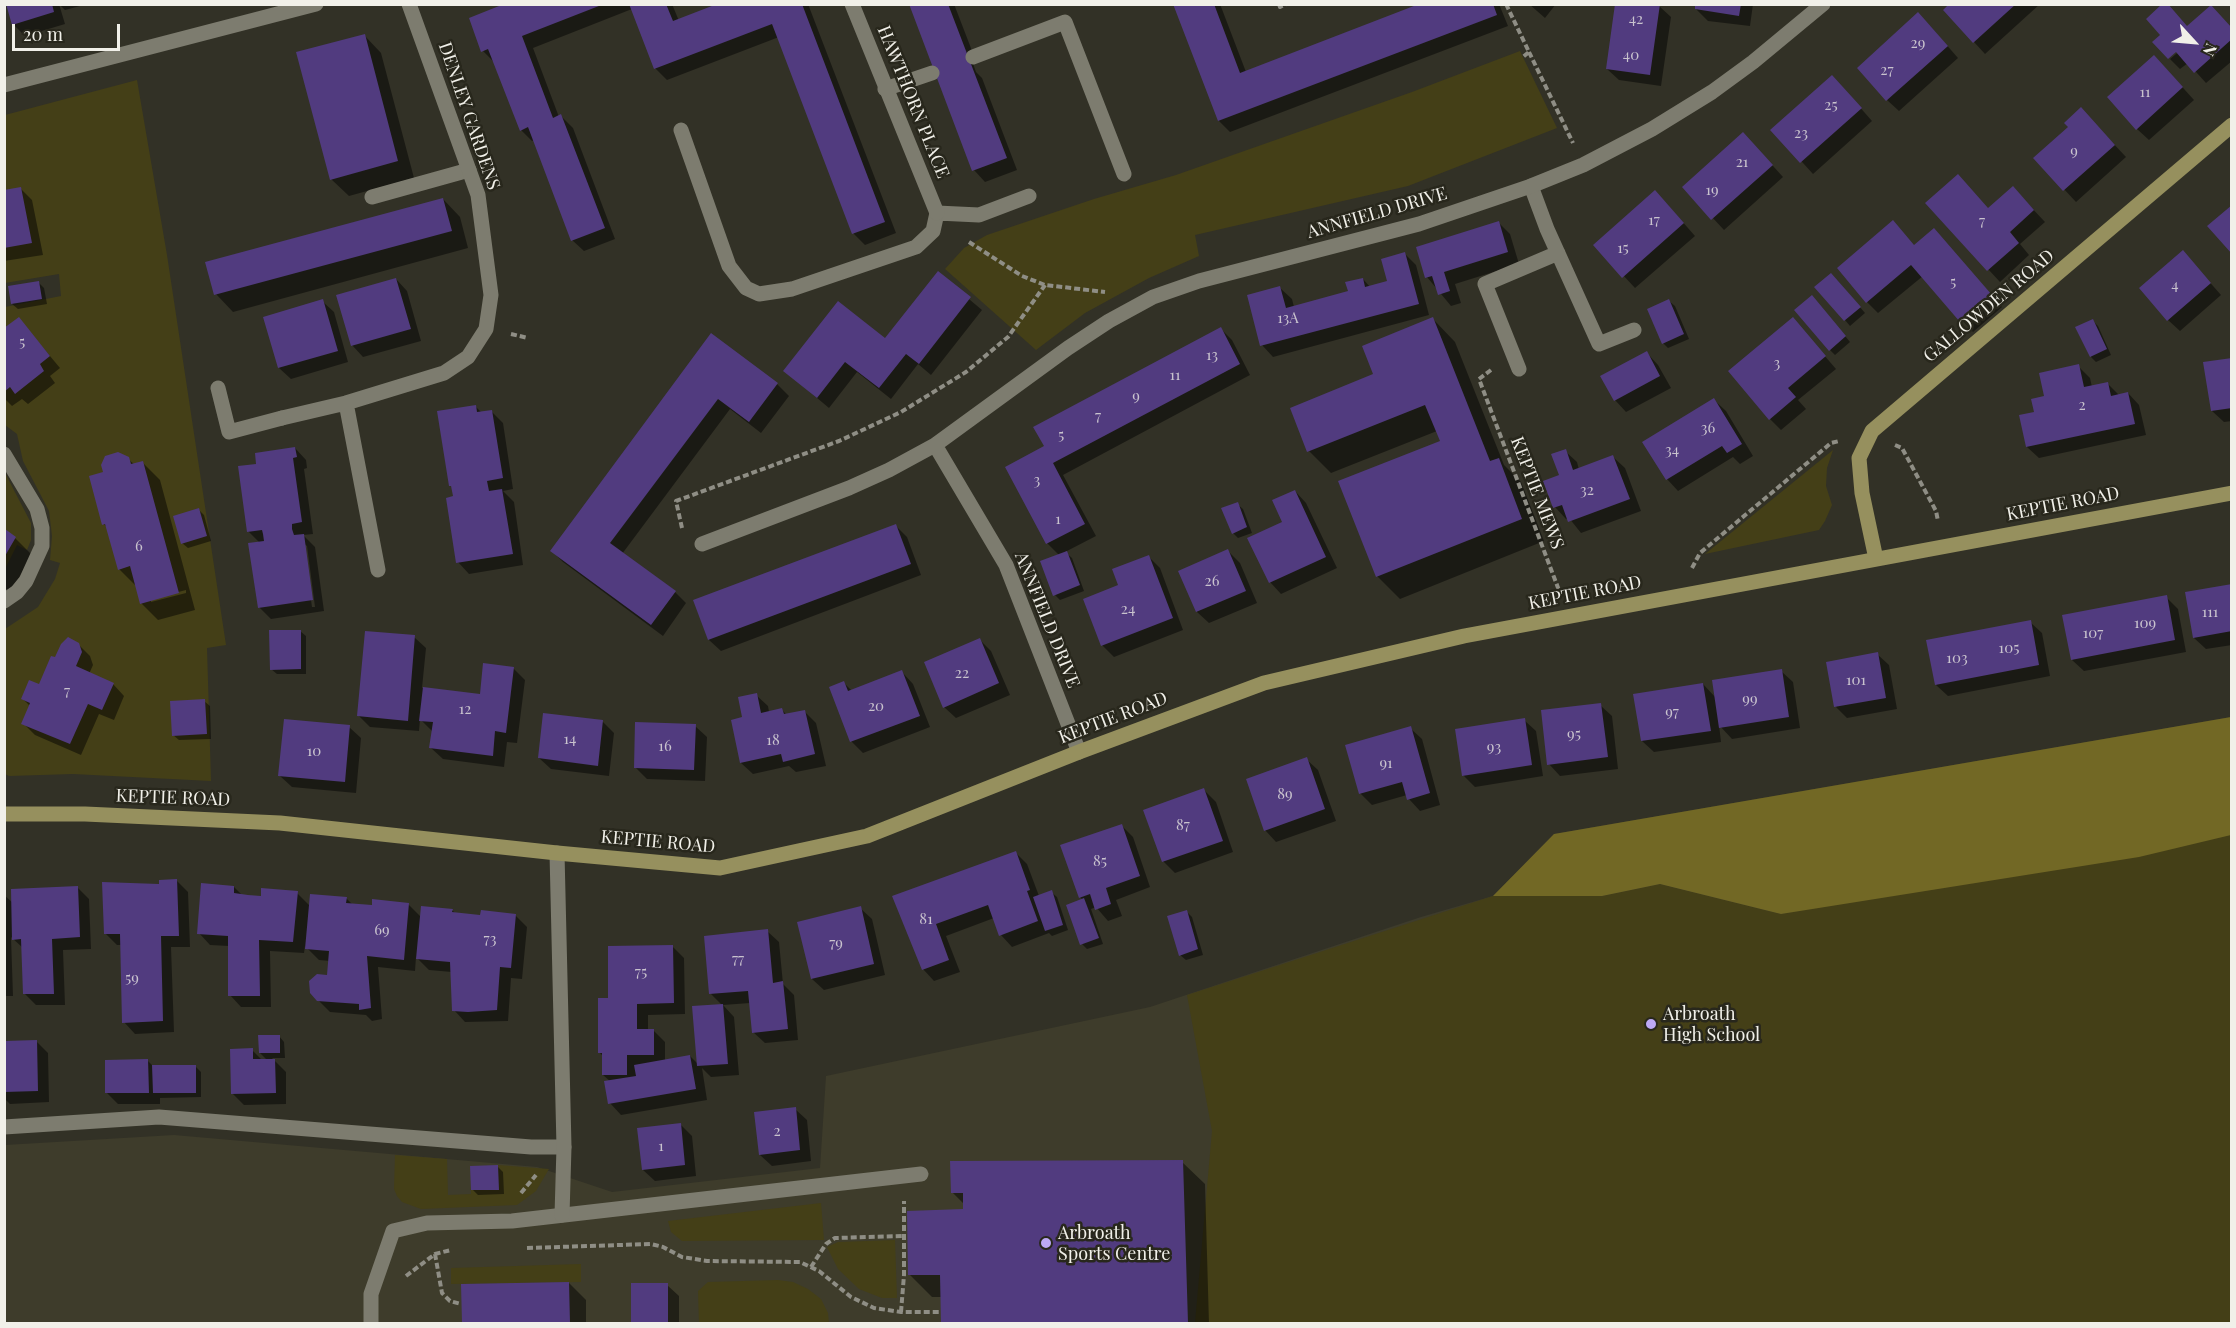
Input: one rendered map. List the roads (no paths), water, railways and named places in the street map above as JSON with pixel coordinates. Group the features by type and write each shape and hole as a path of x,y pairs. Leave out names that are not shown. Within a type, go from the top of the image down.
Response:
{"main road":[{"name":"GALLOWDEN ROAD","path":"1876,559 1862,493 1859,458 1872,431 2232,125"},
{"name":"KEPTIE ROAD","path":"4,814 85,814 259,821 720,868 867,836 1264,682 1464,636 2232,493"}],"street":[{"path":"4,85 316,4"},
{"name":"DENLEY GARDENS","path":"218,388 229,432 346,402 444,373 468,357 486,328 491,295 477,195 409,4"},
{"name":"HAWTHORN PLACE","path":"852,4 937,213"},
{"name":"ANNFIELD DRIVE","path":"702,544 849,488 935,445 1068,348 1109,321 1153,297 1199,281 1419,224 1531,186 1583,165 1652,129 1712,92 1753,62 1823,4"},
{"path":"973,57 1065,21 1124,174"},
{"path":"885,89 932,73"},
{"path":"681,130 729,266 746,288 759,294 792,289 916,247 933,231 937,213 979,216 1029,196"},
{"path":"372,197 469,170"},
{"path":"1531,186 1599,344 1634,330"},
{"path":"1519,369 1485,284 1558,253"},
{"path":"346,402 378,570"},
{"name":"ANNFIELD DRIVE","path":"935,445 1006,565 1079,752"},
{"path":"4,454 37,509 42,537 42,546 26,581 17,592 4,601"},
{"path":"557,853 564,1148 562,1215"},
{"path":"4,1127 159,1117 564,1148"},
{"path":"372,1323 372,1294 393,1231 427,1223 512,1221 921,1174"}],"place":[{"name":"Arbroath High School","path":"1651,1024"},
{"name":"Arbroath Sports Centre","path":"1046,1243"}]}
